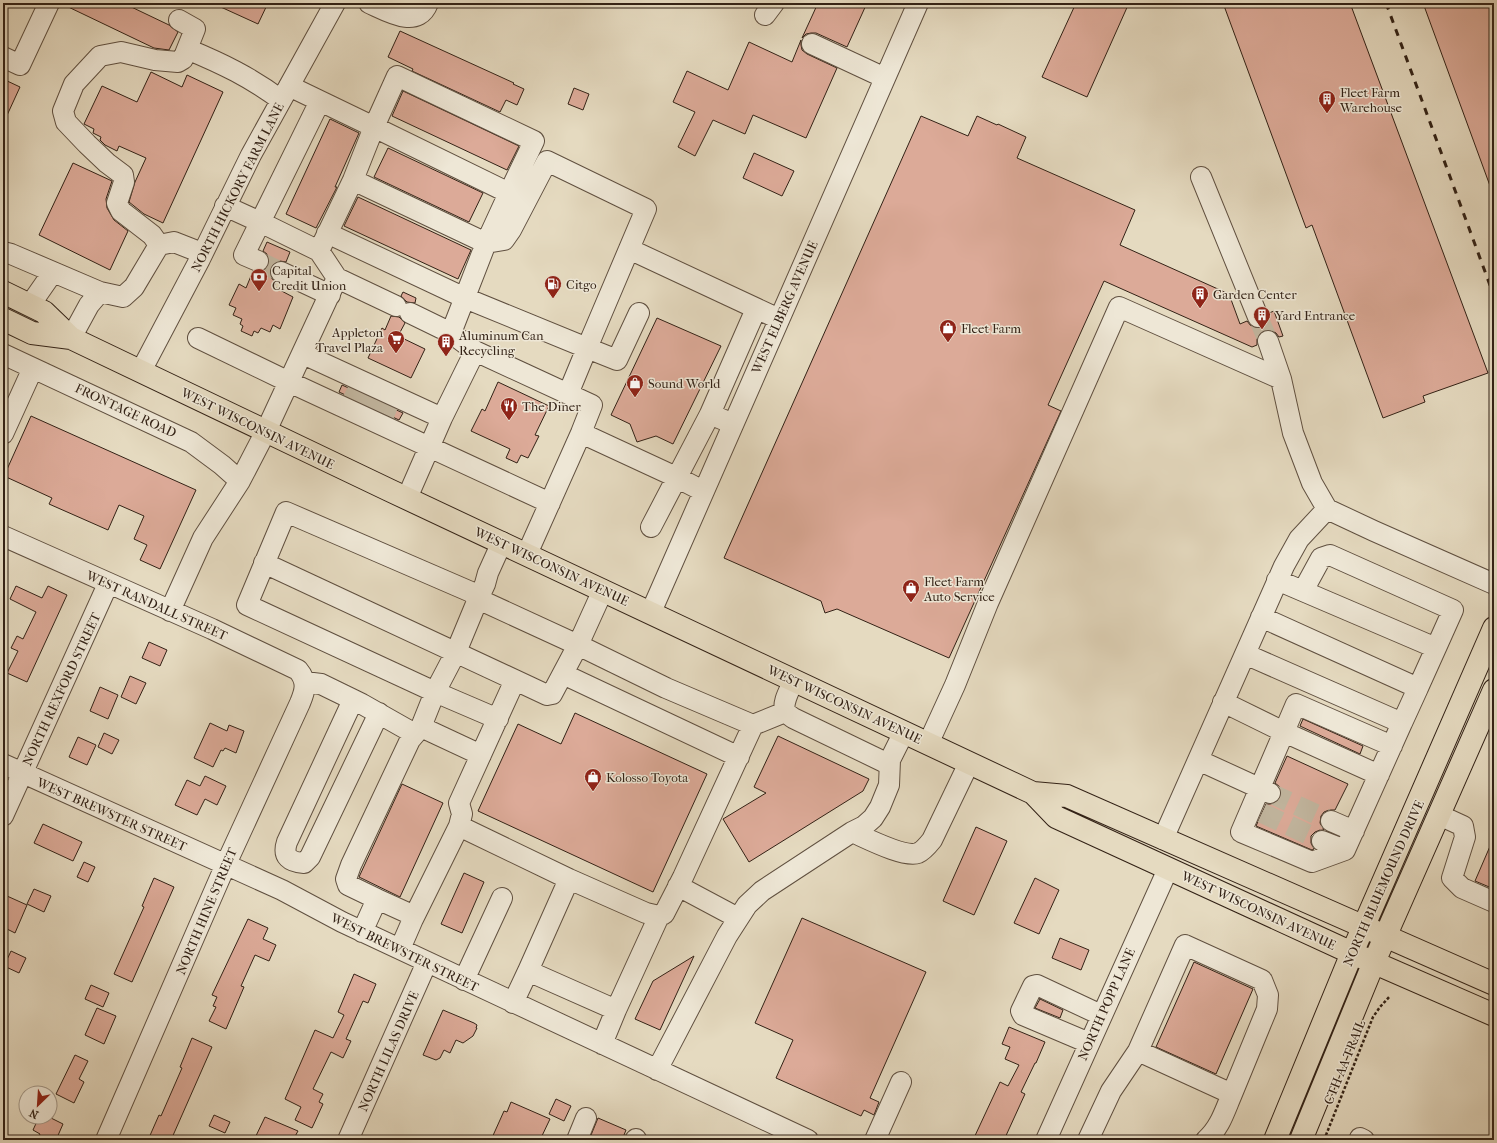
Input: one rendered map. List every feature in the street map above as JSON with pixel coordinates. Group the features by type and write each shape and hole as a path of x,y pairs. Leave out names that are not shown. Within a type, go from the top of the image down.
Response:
{"main road":[{"name":"WEST WISCONSIN AVENUE","path":"3,292 44,312 70,338"},
{"name":"WEST WISCONSIN AVENUE","path":"3,319 32,333 70,338 1033,793 1067,796 1494,984"},
{"name":"NORTH BLUEMOUND DRIVE","path":"1275,1140 1363,927 1494,628"},
{"name":"NORTH BLUEMOUND DRIVE","path":"1301,1140 1374,962 1494,690"},
{"name":"WEST WISCONSIN AVENUE","path":"1033,793 1056,817 1352,953 1494,1015"}],"street":[{"path":"3,57 20,65 49,3"},
{"name":"NORTH HICKORY FARM LANE","path":"141,371 225,206 335,3"},
{"path":"370,3 388,12 412,18 417,17 424,12 428,3"},
{"name":"WEST ELBERG AVENUE","path":"651,612 918,3"},
{"path":"159,245 152,235 121,211 117,203 124,182 123,174 107,163 66,122 63,111 74,84 100,56 121,52 155,60 178,62 183,59 195,29 179,20"},
{"path":"812,44 885,78"},
{"path":"187,49 233,69 255,82 285,93 320,101 509,193"},
{"path":"319,251 353,180 396,76 534,141 486,243 451,333"},
{"path":"258,261 244,255 320,101"},
{"path":"353,180 486,243 504,240 511,230 547,161 646,209 568,394"},
{"path":"1201,177 1258,317"},
{"path":"170,611 203,538 240,481 266,431 334,287 319,251 225,206"},
{"path":"327,233 465,298 617,360 639,313"},
{"path":"3,252 11,254 100,292 123,297 134,287 159,245 174,242 202,253"},
{"path":"629,249 756,309 779,318"},
{"path":"30,305 53,272"},
{"path":"281,272 403,309 451,333 475,351 592,406 527,554"},
{"path":"70,338 89,305 100,292"},
{"path":"928,744 955,685 988,603 1119,307 1280,379"},
{"path":"651,527 710,414 756,309"},
{"path":"746,332 768,343"},
{"path":"198,338 328,400 371,403 442,418"},
{"path":"1268,341 1280,379 1293,433 1312,483 1327,509 1494,584"},
{"path":"407,498 442,418 475,351"},
{"name":"FRONTAGE ROAD","path":"3,354 192,442 240,481"},
{"path":"302,354 340,371 371,403 430,446 550,503"},
{"path":"3,434 33,368"},
{"path":"328,400 340,371"},
{"path":"710,414 733,424"},
{"path":"581,433 703,491"},
{"path":"1163,839 1284,566 1299,539 1327,509"},
{"path":"498,719 435,692 247,605 286,512 471,592 478,599 578,645 666,688 754,725"},
{"name":"WEST RANDALL STREET","path":"3,536 298,670 305,682"},
{"path":"413,919 410,914 348,884 346,879 351,864 410,740 418,730 435,692 456,652 502,542"},
{"path":"1303,591 1321,558 1330,555 1453,610 1354,831 1345,850 1312,862 1241,832 1256,811 1265,791 1284,732 1296,704 1392,746"},
{"path":"264,563 547,695 552,694 555,690 578,645 603,590"},
{"path":"1278,580 1436,648"},
{"name":"NORTH REXFORD STREET","path":"3,816 108,584"},
{"path":"1261,617 1418,688"},
{"path":"1245,654 1402,723"},
{"path":"563,674 739,757"},
{"path":"400,949 413,919 459,826 462,814 459,803 515,680"},
{"path":"794,680 786,699 784,708 785,712 793,718 886,763 890,760"},
{"path":"305,682 321,684 379,713 481,755"},
{"name":"NORTH HINE STREET","path":"106,1140 226,864 300,703 305,690 305,682"},
{"path":"353,700 284,849 286,855 290,859 304,863 310,857 379,713"},
{"path":"1223,702 1284,732 1379,775"},
{"path":"459,826 569,879 646,913 659,916 664,914 678,886 754,725 785,712"},
{"path":"657,1070 726,936 747,905 762,890 852,832 864,826 873,818 880,807 889,785 890,760 904,732"},
{"path":"1198,760 1265,791"},
{"path":"852,832 904,854 918,853 932,840 969,763"},
{"name":"WEST BREWSTER STREET","path":"3,764 282,890 362,932 657,1070 781,1134 808,1140"},
{"path":"1439,815 1463,826 1465,837 1452,878 1462,888 1494,902"},
{"path":"1331,821 1354,831"},
{"path":"1322,841 1345,850"},
{"name":"NORTH POPP LANE","path":"1046,1140 1168,868"},
{"path":"513,1002 569,879"},
{"path":"678,886 738,918"},
{"path":"464,980 502,898"},
{"path":"362,932 377,899"},
{"path":"602,1044 659,916"},
{"path":"1091,1139 1111,1091 1138,1051 1185,944 1262,980 1268,995 1267,1008 1232,1094 1215,1131 1206,1140"},
{"name":"NORTH LILAS DRIVE","path":"348,1140 427,962"},
{"path":"528,971 616,1010"},
{"path":"1089,1043 1023,1015 1022,1011 1033,986 1037,985 1101,1015"},
{"path":"1138,1051 1232,1094"},
{"path":"875,1140 901,1082"},
{"path":"577,1140 586,1118"}],"path":[{"name":"CTH AA TRAIL","path":"1324,1140 1373,1018 1390,996"}],"building":[{"path":"60,3 123,3 169,25 178,32 169,50 154,48"},
{"path":"212,3 268,3 258,24"},
{"path":"818,3 867,3 847,47 816,33 806,34 802,38"},
{"path":"1076,3 1129,3 1087,97 1042,77"},
{"name":"Fleet Farm Warehouse","path":"1223,3 1350,3 1488,373 1423,396 1425,402 1383,418 1312,225 1306,228"},
{"path":"1423,3 1494,3 1494,194 1493,194"},
{"path":"400,31 524,89 517,105 506,100 500,112 412,71 413,69 388,57"},
{"path":"801,40 802,50 807,54 837,68 806,138 753,115 745,134 713,120 695,156 678,147 695,112 673,102 687,71 728,90 749,42 792,62"},
{"path":"151,72 182,87 187,75 223,92 163,223 144,214 129,202 135,182 146,158 119,146 117,151 105,145 100,140 101,137 93,133 94,129 84,124 102,86 137,102"},
{"path":"3,79 20,87 3,124"},
{"path":"574,88 589,94 583,110 568,104"},
{"path":"403,91 519,146 507,170 392,116"},
{"name":"Fleet Farm","path":"921,116 968,136 977,116 1026,137 1017,158 1135,210 1120,245 1229,294 1240,324 1247,321 1251,326 1262,328 1267,324 1269,313 1274,311 1283,336 1279,337 1271,330 1264,330 1257,338 1257,345 1252,347 1104,281 1048,405 1061,411 949,658 837,609 825,613 821,601 724,558"},
{"path":"330,119 359,133 335,187 337,187 316,228 286,214"},
{"path":"388,148 483,193 469,222 374,177"},
{"path":"754,153 794,171 782,196 743,178"},
{"path":"73,163 112,181 106,199 107,208 114,220 128,231 110,270 39,235"},
{"path":"358,197 471,250 458,279 344,226"},
{"name":"Capital Credit Union","path":"267,242 290,252 286,262 280,261 274,263 271,267 270,273 271,278 276,282 274,287 293,297 280,329 273,325 270,332 261,328 258,333 254,331 252,336 241,331 243,326 240,324 242,319 233,315 236,308 229,305 239,284 246,288 253,271 260,272 265,270 268,266 269,259 267,254 263,251"},
{"path":"403,292 416,298 415,303 407,302 401,296"},
{"name":"Appleton Travel Plaza","path":"391,316 399,317 405,323 398,336 425,349 411,378 368,358 382,328 385,330"},
{"path":"657,318 721,346 673,444 656,436 637,442 630,424 611,415"},
{"name":"The Diner","path":"498,382 549,406 535,435 539,436 528,458 521,455 517,463 506,458 510,449 471,431 482,409 485,411"},
{"path":"342,385 403,413 399,420 339,392"},
{"path":"31,416 196,490 160,569 140,560 147,545 134,539 144,516 119,505 108,530 49,504 52,498 4,476"},
{"path":"16,586 42,598 48,586 67,595 27,682 7,673 18,651 11,648 17,636 23,639 36,612 10,599"},
{"path":"149,642 167,650 160,666 142,658"},
{"path":"130,676 146,683 136,704 121,697"},
{"path":"100,687 118,695 108,719 90,711"},
{"name":"Kolosso Toyota","path":"575,713 707,774 653,892 478,811 518,724 561,744"},
{"path":"1303,719 1363,746 1360,754 1300,726"},
{"path":"210,723 227,731 229,725 244,731 236,753 225,748 223,751 221,750 213,767 194,758"},
{"path":"104,733 119,740 112,754 98,747"},
{"path":"778,736 869,779 863,791 749,862 723,819 766,793 754,787"},
{"path":"78,737 96,745 87,765 69,757"},
{"path":"1287,756 1348,784 1335,810 1324,812 1321,816 1320,823 1324,830 1315,832 1311,836 1311,843 1314,849 1312,850 1256,826 1266,804 1276,803 1281,797 1280,787 1275,783"},
{"path":"205,776 226,786 217,805 205,799 197,815 175,805 187,780 200,786"},
{"path":"402,784 443,803 400,897 359,877"},
{"path":"43,824 82,842 73,861 34,843"},
{"path":"976,827 1007,841 974,915 943,901"},
{"path":"1494,837 1494,889 1475,881"},
{"path":"84,862 95,867 88,882 77,877"},
{"path":"464,873 484,882 462,933 441,924"},
{"path":"154,878 174,887 132,982 114,974 144,907 142,906"},
{"path":"1035,878 1059,890 1039,934 1014,923"},
{"path":"34,889 51,896 44,912 27,904"},
{"path":"7,896 27,905 15,933 3,927 3,905"},
{"path":"802,918 926,972 870,1098 879,1102 874,1115 864,1110 861,1116 776,1078 793,1040 755,1023"},
{"path":"248,919 268,928 263,939 276,945 269,961 255,955 241,986 244,987 226,1029 209,1021 216,1007 213,1006 217,997 212,995"},
{"path":"1060,938 1089,950 1081,970 1052,958"},
{"path":"11,951 26,958 19,973 4,966"},
{"path":"694,956 660,1030 635,1019 653,981"},
{"path":"1194,962 1253,989 1216,1074 1156,1047"},
{"path":"354,974 376,984 368,1003 363,1001 346,1039 351,1041 343,1058 331,1052 313,1089 323,1094 319,1102 323,1104 312,1128 295,1120 301,1107 285,1099 315,1030 333,1038 344,1015 338,1012"},
{"path":"91,985 109,993 103,1007 85,999"},
{"path":"1040,999 1063,1010 1060,1018 1035,1008"},
{"path":"97,1008 116,1016 104,1044 85,1035"},
{"path":"443,1010 474,1023 477,1025 477,1028 473,1036 463,1043 456,1040 450,1053 444,1050 440,1058 436,1060 423,1055"},
{"path":"1009,1027 1045,1042 1021,1092 1025,1094 1004,1140 973,1140 1000,1082 1008,1086 1019,1065 1005,1059 1010,1047 1002,1044"},
{"path":"192,1038 212,1047 171,1140 148,1140 159,1115 161,1116 182,1068 180,1067"},
{"path":"75,1055 88,1061 79,1079 84,1082 74,1103 58,1095 58,1090"},
{"path":"556,1099 571,1106 564,1121 549,1114"},
{"path":"511,1102 550,1119 540,1140 491,1140 504,1111 507,1112"},
{"path":"214,1115 230,1122 225,1133 209,1126"},
{"path":"265,1117 298,1131 293,1140 254,1140"},
{"path":"598,1118 626,1130 622,1140 589,1140"},
{"path":"58,1122 63,1124 56,1140 37,1140 40,1134 33,1130 35,1125 58,1125"}],"tunnel":[{"path":"258,261 281,272"},
{"path":"1258,317 1268,341"},
{"path":"351,403 358,389"},
{"path":"368,411 374,396"},
{"path":"383,418 389,403"},
{"path":"1270,793 1331,821"},
{"path":"1262,813 1322,841"}],"railway":[{"path":"1386,3 1494,296"}],"place":[{"name":"Fleet Farm Warehouse","path":"1327,114"},
{"name":"Capital Credit Union","path":"259,292"},
{"name":"Citgo","path":"553,299"},
{"name":"Garden Center","path":"1200,309"},
{"name":"Yard Entrance","path":"1262,330"},
{"name":"Fleet Farm","path":"948,343"},
{"name":"Appleton Travel Plaza","path":"396,354"},
{"name":"Aluminum Can Recycling","path":"446,357"},
{"name":"Sound World","path":"635,398"},
{"name":"The Diner","path":"509,421"},
{"name":"Fleet Farm Auto Service","path":"911,603"},
{"name":"Kolosso Toyota","path":"593,792"}]}
